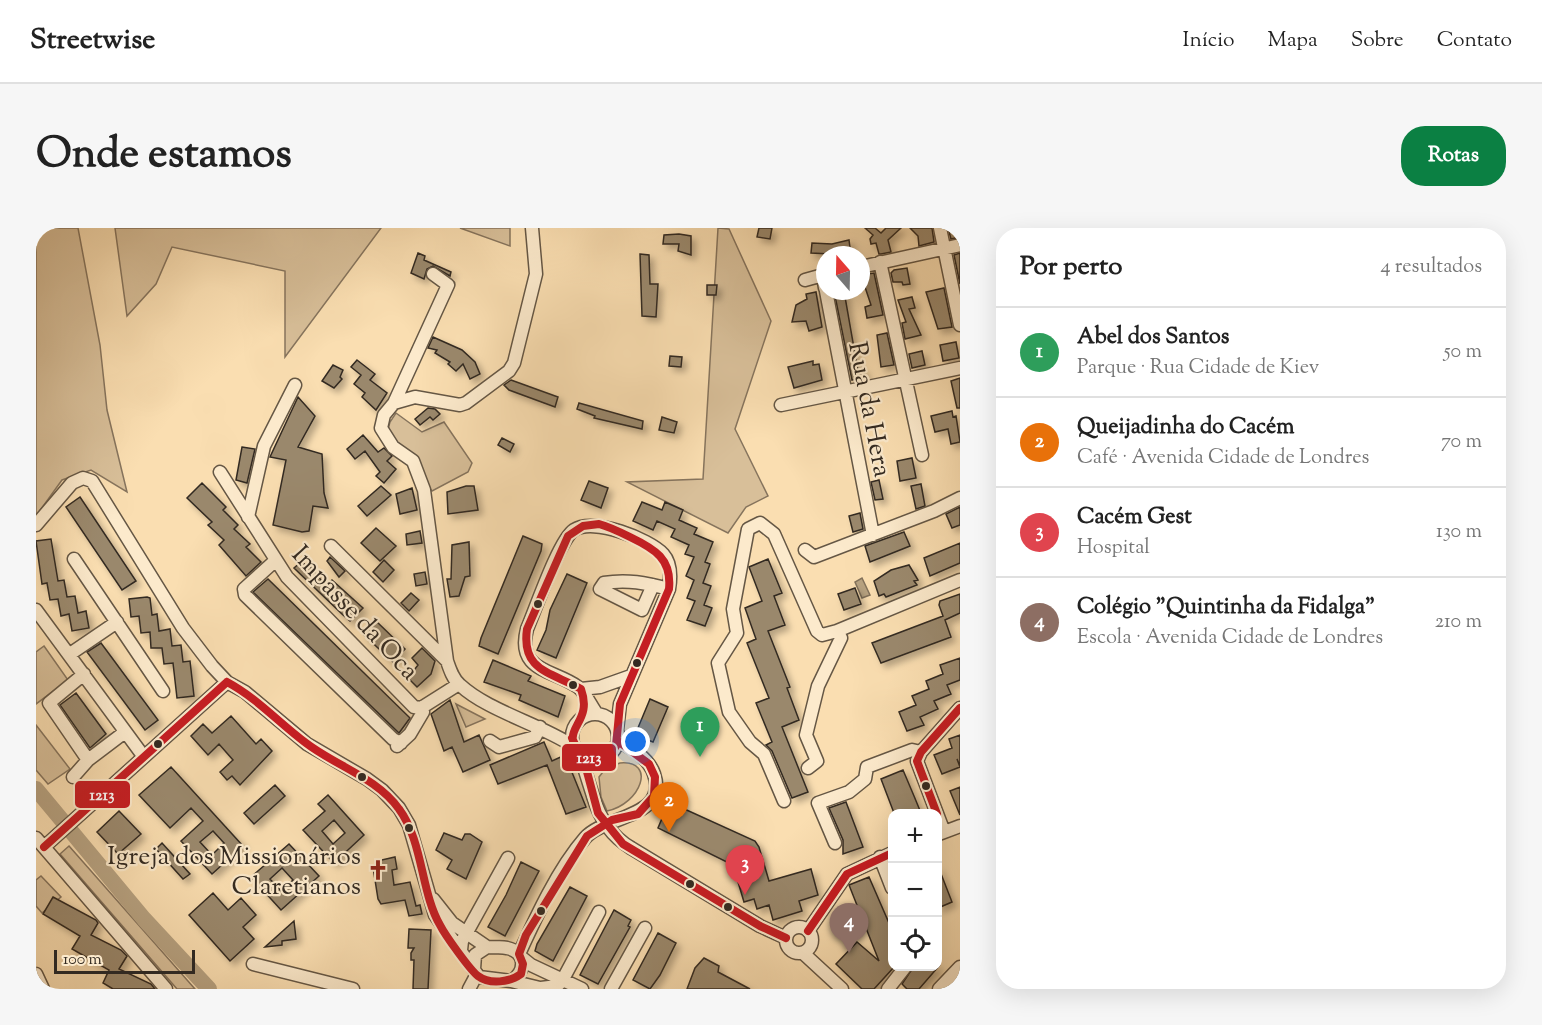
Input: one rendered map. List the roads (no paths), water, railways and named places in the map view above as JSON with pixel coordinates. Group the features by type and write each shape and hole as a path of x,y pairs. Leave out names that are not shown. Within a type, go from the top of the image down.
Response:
{"street":[{"path":"394,403 415,397 460,405 509,371 514,363 536,274 532,228"},
{"path":"940,228 960,326"},
{"path":"870,265 960,245"},
{"path":"880,262 922,455"},
{"path":"433,274 448,285 394,403 384,415 381,428 393,447 413,461 424,490 447,661"},
{"name":"Rua da Hera","path":"805,280 816,281"},
{"name":"Rua da Hera","path":"828,300 873,536"},
{"path":"781,405 960,368"},
{"path":"248,517 264,446 295,386"},
{"name":"Impasse da Oca","path":"220,472 287,577 414,707 421,708 459,684"},
{"path":"36,525 72,483 83,478 92,481 183,628 228,682 244,692 307,744 382,790 399,808 409,825 439,924 476,971 491,985 511,981 543,988 557,986 562,981 599,912"},
{"path":"805,550 814,557 873,536 960,498"},
{"path":"784,801 764,754 750,742 729,712 718,663 737,633 733,609 748,529 760,523 774,534 817,631 822,636 960,580"},
{"path":"511,981 523,969 520,956 526,935 587,836 612,820 638,814 647,807 654,796 656,783 653,770 617,735 611,720 599,714 583,693 537,667 530,658 525,643 527,629 568,536 582,526 599,524 657,549 669,565 669,588 620,704 617,735 592,774 593,796"},
{"path":"330,546 447,661 459,684 476,697 544,729 591,760 625,754 643,759"},
{"path":"74,559 163,691"},
{"path":"276,560 244,589 245,595 399,745 410,734 423,712 421,708"},
{"path":"653,585 669,588"},
{"path":"36,610 144,757"},
{"path":"70,654 117,622"},
{"path":"808,768 817,761 806,735 818,686 841,638 837,631"},
{"path":"84,674 48,703 88,760"},
{"path":"583,693 632,676"},
{"path":"166,989 40,842 55,836 228,682"},
{"path":"583,693 581,719 572,733 598,813 613,834 631,848 760,926 786,938 791,951 803,953 842,989"},
{"path":"490,741 499,747 535,737 544,729 561,729 620,704"},
{"path":"933,809 917,761 921,752 960,708"},
{"path":"74,777 88,760 125,732"},
{"path":"834,843 818,803 849,792 865,779 867,767 912,750 921,752"},
{"path":"942,834 960,826"},
{"path":"808,931 847,874 888,854"},
{"path":"880,857 888,878"},
{"path":"461,950 465,933 508,858"},
{"path":"432,898 452,923 486,947 507,948 531,966 582,989"},
{"path":"786,938 794,928 803,927 808,931 812,942 803,953"},
{"path":"611,989 645,928"},
{"path":"507,948 526,935"},
{"path":"469,989 476,971 475,954 486,947"},
{"path":"253,964 353,989"},
{"path":"939,989 960,967"},
{"path":"888,989 902,971"},
{"path":"36,974 43,989"}],"waterway":[{"path":"36,789 144,919 209,989"}],"place":[{"name":"Abel dos Santos","path":"700,757"},
{"name":"Queijadinha do Cacém","path":"669,832"},
{"name":"Igreja dos Missionários Claretianos","path":"378,870"},
{"name":"Cacém Gest","path":"745,895"},
{"name":"Colégio \"Quintinha da Fidalga\"","path":"849,953"}]}
